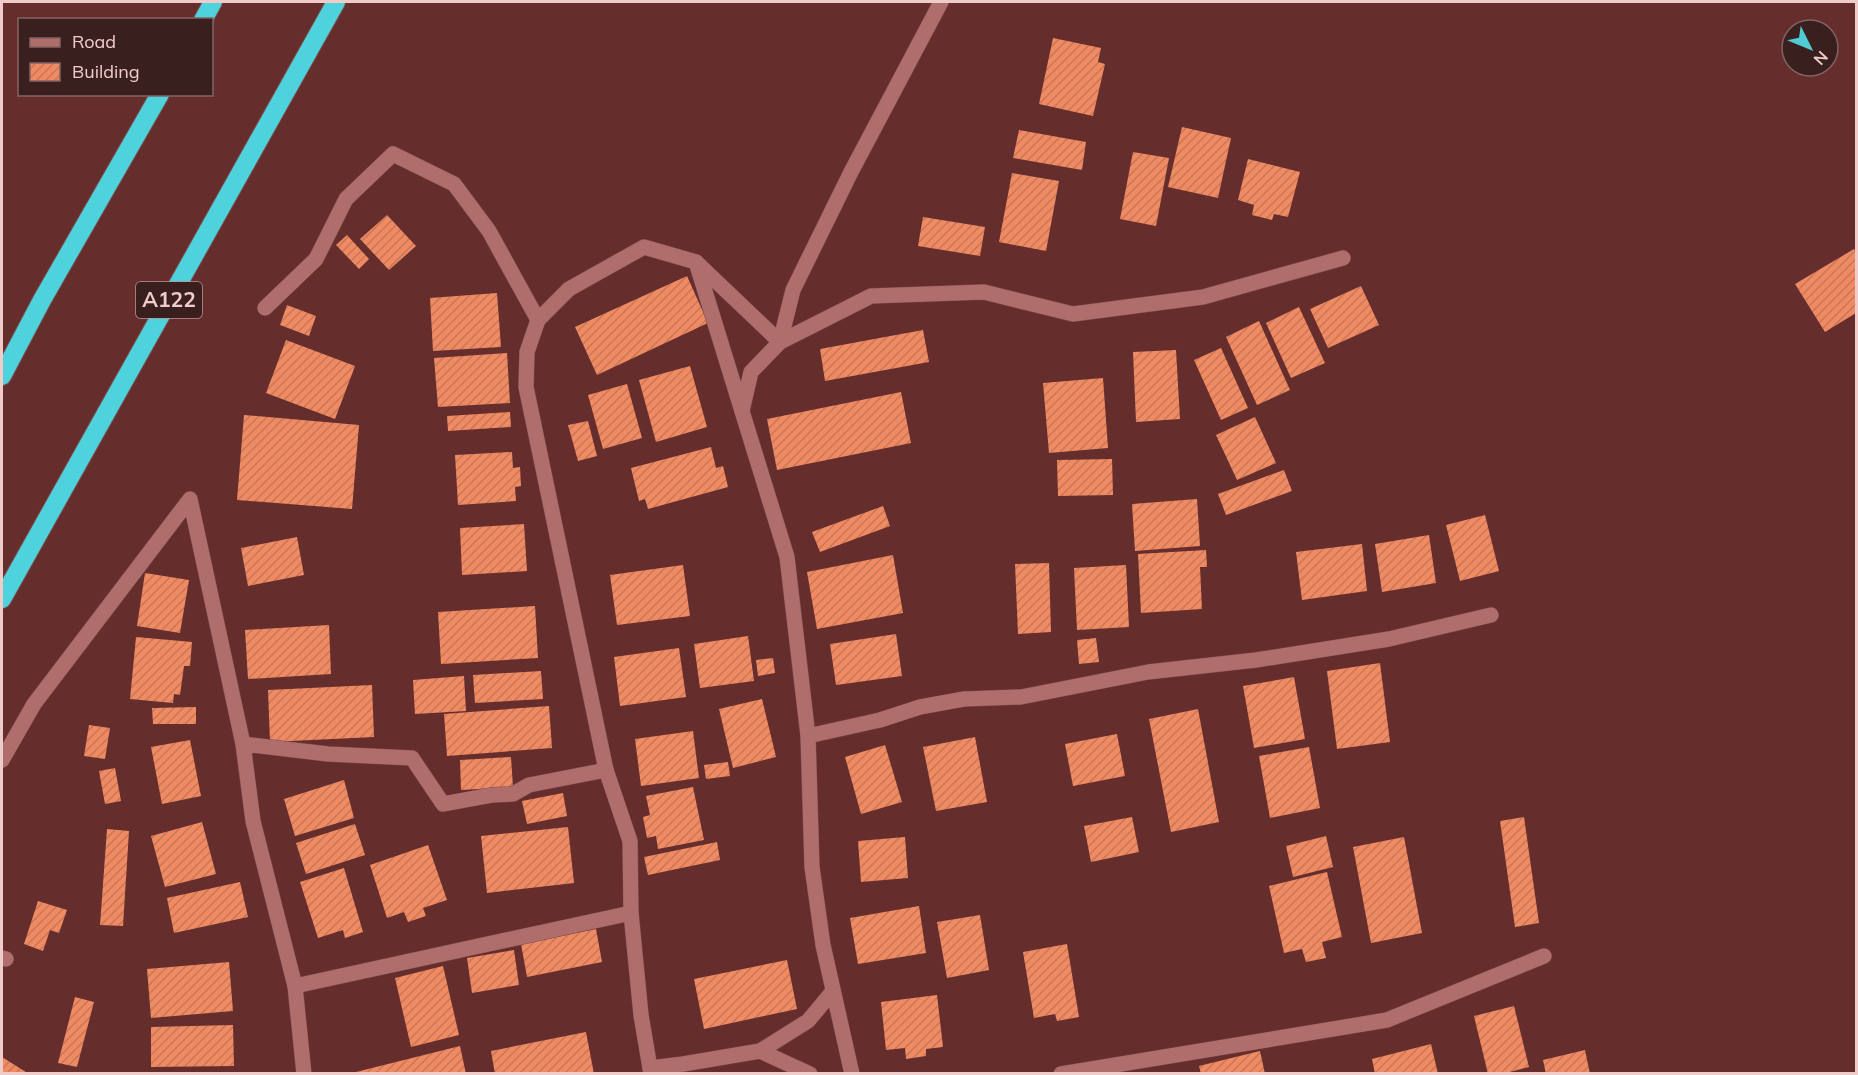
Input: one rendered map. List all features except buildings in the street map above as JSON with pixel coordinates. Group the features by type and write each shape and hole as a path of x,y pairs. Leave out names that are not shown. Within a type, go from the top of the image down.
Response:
{"highway":[{"path":"204,18 213,2"},
{"name":"A122","path":"2,600 336,2"},
{"path":"2,376 42,300 159,96"}],"street":[{"path":"780,342 793,290 851,172 941,2"},
{"path":"265,308 316,259 346,199 393,154 453,184 489,231 538,320"},
{"path":"780,342 696,262 644,247 568,289 538,320 527,352 526,387 606,770 630,841 630,913 641,1015 650,1071 760,1051 808,1021 833,991"},
{"path":"742,411 751,372 780,342 871,296 984,292 1073,314 1203,297 1343,258"},
{"path":"696,262 787,557 808,736 812,867 823,945 852,1074"},
{"path":"2,760 34,704 190,499 243,744 253,821 295,986 304,1074"},
{"path":"808,736 880,720 920,707 964,699 1021,697 1148,672 1256,660 1367,642 1491,615"},
{"path":"243,744 328,754 412,759 442,804 492,795 513,794 530,785 606,770"},
{"path":"295,986 630,913"},
{"path":"1061,1074 1387,1020 1544,956"},
{"path":"760,1051 810,1074"}]}
